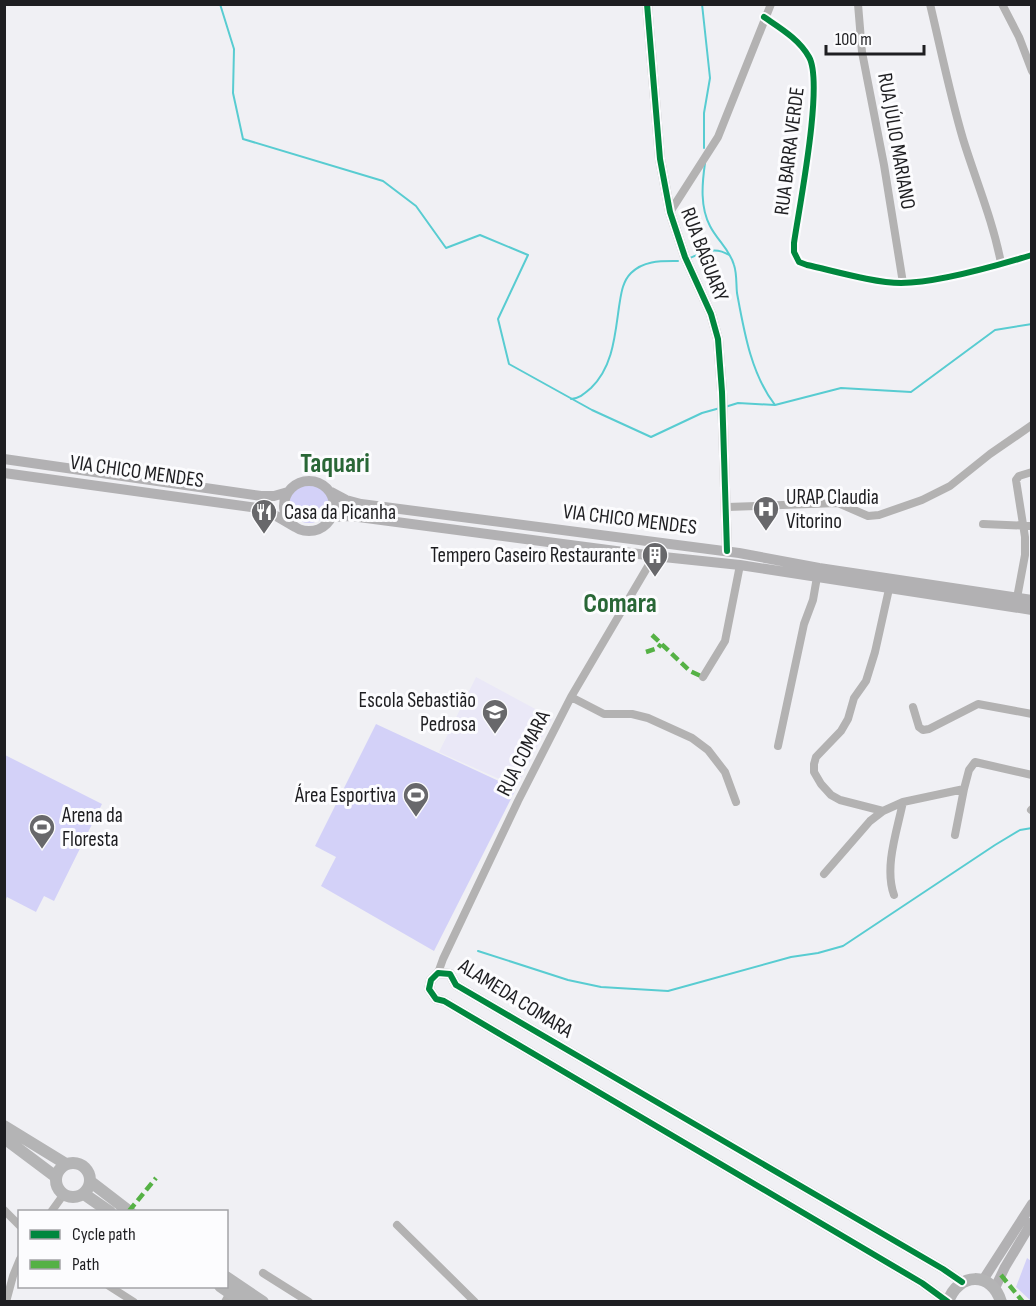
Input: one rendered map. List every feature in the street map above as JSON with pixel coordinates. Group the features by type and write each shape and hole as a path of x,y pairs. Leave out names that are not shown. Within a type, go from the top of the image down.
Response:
{"main road":[{"name":"RUA BAGUARY","path":"647,4 660,159 670,212 685,257 711,314 718,339 728,551"},
{"name":"VIA CHICO MENDES","path":"4,459 261,496 274,496 288,492"},
{"name":"VIA CHICO MENDES","path":"4,473 258,508 272,513 295,527"},
{"path":"304,480 314,480 324,484 331,492 334,501 332,517 328,523 316,530 302,530 295,527 285,513 284,504 288,492 295,484 304,480"},
{"name":"VIA CHICO MENDES","path":"331,492 346,500 361,504 728,551 819,568 1032,600"},
{"name":"VIA CHICO MENDES","path":"332,517 351,516 654,556 740,565 1032,610"},
{"name":"ALAMEDA COMARA","path":"948,1302 922,1283 444,1001 436,999 429,989 430,980 438,973 450,974 456,985 934,1263 962,1282"},
{"path":"444,1001 454,993 456,985"},
{"path":"4,1126 66,1164"},
{"path":"4,1138 56,1177"},
{"path":"91,1182 84,1194 74,1197 64,1194 57,1187 56,1177 66,1164 76,1162 86,1167 91,1182 127,1210"},
{"path":"84,1194 107,1210"},
{"path":"983,1280 1032,1204"},
{"path":"995,1288 1032,1222"},
{"path":"228,1278 263,1302"},
{"path":"948,1302 951,1294 962,1282 977,1279 995,1288 1001,1302"},
{"path":"225,1294 243,1302"}],"street":[{"path":"670,212 718,137 771,4"},
{"name":"RUA JÚLIO MARIANO","path":"858,4 862,52 884,165 903,283"},
{"path":"930,4 951,99 994,228 1001,263"},
{"path":"1002,4 1019,37 1025,58 1032,71"},
{"name":"RUA BARRA VERDE","path":"764,17 798,43 809,56 814,75 804,179 795,239 794,252 797,260 802,264 903,283"},
{"path":"903,283 966,272 1032,255"},
{"path":"726,507 838,503 868,516 879,515 922,500 950,486 990,454 1032,425"},
{"path":"1017,598 1025,555 1027,526 1016,480 1019,476 1032,472"},
{"path":"983,524 1027,526"},
{"name":"RUA COMARA","path":"438,973 442,959 518,801 571,697 654,556"},
{"path":"703,677 725,641 740,565"},
{"path":"778,746 804,624 813,600 817,577"},
{"path":"883,811 855,805 831,795 814,772 814,764 820,752 841,731 849,719 854,698 866,681 890,589"},
{"path":"571,697 604,714 632,714 648,718 692,738 708,750 725,772 736,802"},
{"path":"913,706 919,727 923,730 978,704 1032,714"},
{"path":"955,835 970,767 975,762 1032,775"},
{"path":"824,874 870,821 883,811 903,802 964,789"},
{"path":"894,895 891,884 892,859 903,802"},
{"path":"52,1210 64,1194"},
{"path":"4,1210 18,1224"},
{"path":"397,1225 475,1302"},
{"path":"6,1302 18,1264"},
{"path":"263,1273 309,1302"},
{"path":"111,1288 134,1302"},
{"path":"460,1302 466,1294"}],"shaded area":[{"path":"309,483 317,484 323,489 328,495 328,511 323,517 317,522 309,523 301,522 295,517 290,511 289,503 290,495 295,489 301,484"},
{"name":"Escola Sebastião Pedrosa","path":"476,677 552,718 517,787 439,752"},
{"name":"Área Esportiva","path":"376,724 516,789 434,951 321,886 336,857 315,846"},
{"name":"Arena da Floresta","path":"5,755 102,804 54,901 44,896 36,912 7,897 5,901"},
{"path":"1027,1258 1031,1261 1031,1301 1016,1287"}],"waterway":[{"path":"220,4 234,49 233,93 243,139 383,181 416,206 446,248 480,235 528,255 498,319 509,364 592,410 651,437 702,413 720,408"},
{"path":"702,4 710,78 704,113 704,148"},
{"path":"705,163 703,203 707,219 732,260 746,337 754,366 775,405"},
{"path":"690,258 714,250 729,255"},
{"path":"571,399 579,397 591,388 604,370 612,350 621,293 631,273 647,263 678,261"},
{"path":"725,407 738,403 775,405 841,388 911,392 995,330 1032,324"},
{"path":"478,951 568,980 601,987 668,991 791,957 843,946 995,845 1020,830 1032,828"}],"marked path":[{"path":"652,635 690,671 703,677"},
{"path":"646,652 658,648 661,644"},
{"path":"130,1210 156,1178"},
{"path":"1001,1275 1023,1302"}],"cycle path":[{"path":"647,4 660,159 670,212 685,257 711,314 718,339 727,551"},
{"path":"764,17 789,34 800,45 809,57 813,71 812,118 794,243 794,252 799,262 867,279 901,283 949,277 1032,255"},
{"path":"948,1302 922,1283 444,1001 436,999 429,989 431,980 438,973 450,974 456,985 962,1282"}],"place":[{"name":"URAP Claudia Vitorino","path":"766,532"},
{"name":"Casa da Picanha","path":"264,535"},
{"name":"Tempero Caseiro Restaurante","path":"655,578"},
{"name":"Escola Sebastião Pedrosa","path":"495,735"},
{"name":"Área Esportiva","path":"416,818"},
{"name":"Arena da Floresta","path":"42,850"}],"district":[{"name":"Taquari","path":"335,463"},
{"name":"Comara","path":"620,603"}]}
